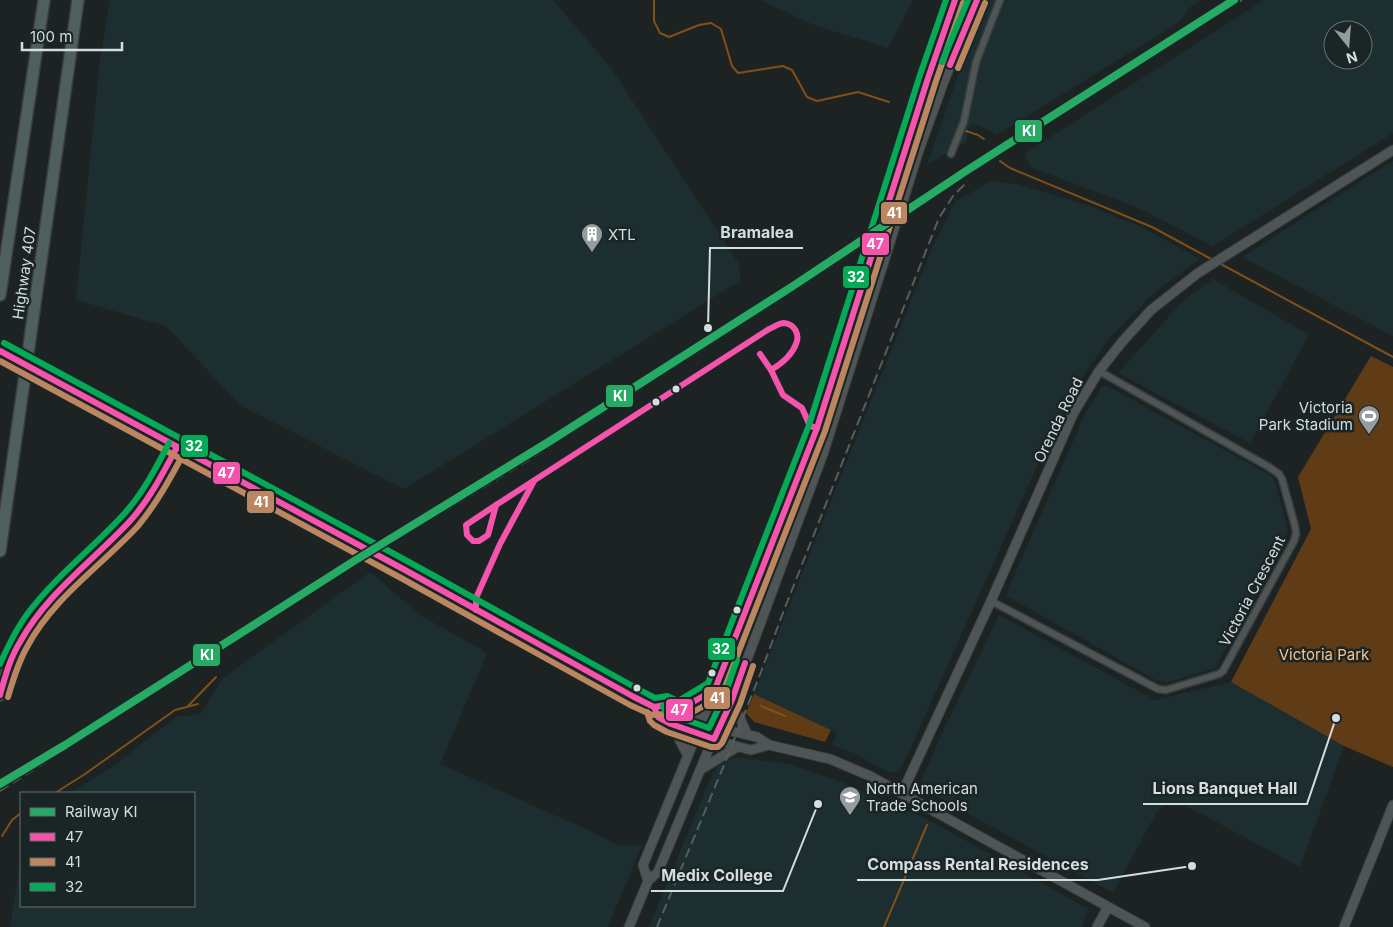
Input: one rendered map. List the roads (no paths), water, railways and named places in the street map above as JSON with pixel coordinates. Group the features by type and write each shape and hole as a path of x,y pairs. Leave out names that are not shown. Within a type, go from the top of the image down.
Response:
{"highway":[{"name":"Highway 407","path":"0,294 44,0"},
{"name":"Highway 407","path":"0,551 78,0"},
{"path":"0,695 14,655 37,614 76,572 130,520 147,500 177,447"}],"main road":[{"path":"648,881 643,865 715,689 817,428 928,78 955,0"},
{"path":"629,927 648,881 658,872 700,770 732,700 830,432 919,150 944,81 977,0"},
{"name":"Orenda Road","path":"902,793 991,600 1073,414 1099,370 1151,310 1182,285 1393,150"},
{"path":"0,351 654,707 666,705 719,727 757,737 769,745 830,759 870,776 1145,927"},
{"path":"817,428 830,432"},
{"path":"678,711 715,689"},
{"path":"732,700 747,734"},
{"path":"654,707 658,717 671,724 738,747 751,750 769,745"},
{"path":"671,724 688,754"},
{"path":"700,770 738,747"},
{"path":"1344,927 1393,805"},
{"path":"1098,927 1108,907"}],"street":[{"path":"951,154 964,121 976,62 1000,0"},
{"name":"Victoria Crescent","path":"991,600 1158,689 1166,690 1218,674 1223,670 1294,541 1296,534 1295,526 1279,474 1269,466 1099,370"}],"waterway":[{"path":"654,0 654,21 660,33 669,37 699,25 711,23 721,29 732,66 738,73 783,66 792,70 807,97 817,101 858,92 889,102"},
{"path":"966,131 984,139"},
{"path":"1000,161 1010,168 1152,227 1213,260"},
{"path":"1219,263 1393,357"},
{"path":"188,706 216,677"},
{"path":"57,792 175,710 198,704"},
{"path":"761,706 785,716"},
{"path":"2,836 12,820 20,814"},
{"path":"884,927 927,825"}],"railway":[{"path":"0,791 358,563 527,461 795,290 969,174 1242,0"},
{"path":"657,927 761,672 939,218 953,196 968,181"}],"rail line":[{"name":"KI","path":"0,784 65,745 354,561 550,441 793,286 966,171 1234,0"}],"place":[{"name":"XTL","path":"592,253"},
{"name":"Bramalea","path":"708,328"},
{"name":"Victoria Park Stadium","path":"1369,435"},
{"name":"Lions Banquet Hall","path":"1336,718"},
{"name":"Medix College","path":"818,804"},
{"name":"North American Trade Schools","path":"850,816"},
{"name":"Compass Rental Residences","path":"1192,866"}],"park label":[{"name":"Victoria Park","path":"1324,654"}]}
